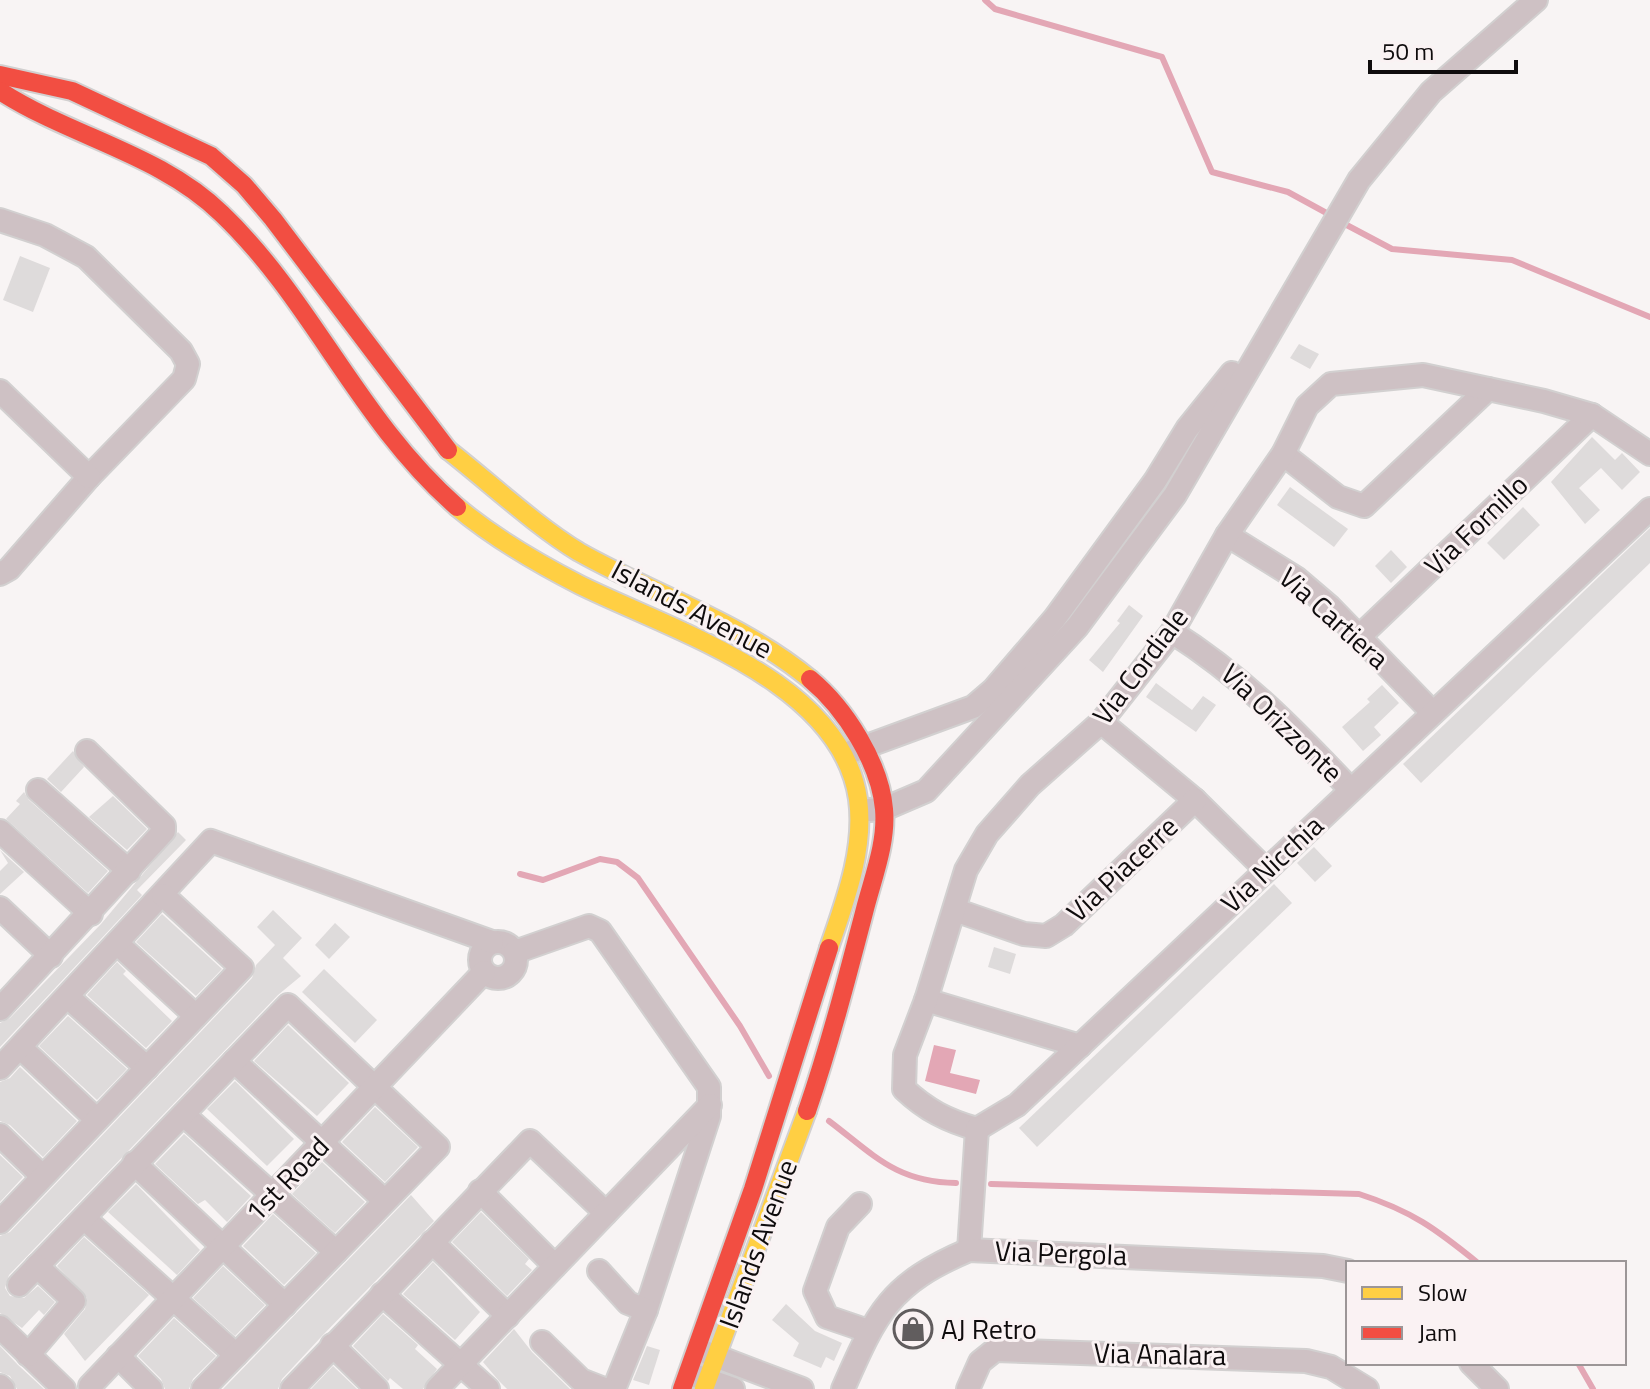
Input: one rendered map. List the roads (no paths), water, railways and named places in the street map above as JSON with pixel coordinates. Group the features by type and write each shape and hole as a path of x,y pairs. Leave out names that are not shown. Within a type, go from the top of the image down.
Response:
{"street":[{"path":"859,811 884,809 926,791 1077,627 1175,495 1275,319 1359,180 1431,92 1536,0"},
{"name":"Islands Avenue","path":"0,75 72,91 211,156 244,185 273,219 441,445 578,551 699,608 782,656 816,684 847,720 859,811 853,864 707,1352"},
{"name":"Islands Avenue","path":"0,91 26,110 152,163 190,185 243,235 376,417 415,466 456,506 555,573 695,636 769,680 804,705 829,733 853,751 884,809 882,843 848,976 808,1108 695,1383"},
{"path":"0,220 45,235 86,257 181,351 188,364 184,379 89,477 9,569 0,574"},
{"path":"853,751 973,707 994,689 1055,618 1155,481 1187,429 1275,319"},
{"name":"Via Cordiale","path":"977,1129 950,1121 922,1106 904,1089 905,1055 926,1000 966,870 987,834 1030,785 1101,722 1172,632 1227,535 1283,454 1307,406 1331,384 1423,375 1592,415 1650,454"},
{"path":"1283,454 1338,497 1364,506 1488,389"},
{"path":"0,391 89,477"},
{"name":"Via Fornillo","path":"1360,636 1592,415"},
{"name":"Via Nicchia","path":"977,1129 1017,1105 1650,509"},
{"name":"Via Cartiera","path":"1227,535 1296,578 1360,636 1433,713"},
{"name":"Via Orizzonte","path":"1172,632 1217,660 1266,701 1351,790"},
{"path":"973,707 990,724"},
{"path":"1101,722 1195,800 1266,870"},
{"path":"4,997 51,956 162,835 164,826 87,751"},
{"path":"38,790 129,871"},
{"name":"Via Piacerre","path":"955,910 1024,934 1046,936 1064,925 1195,800"},
{"path":"0,831 91,914"},
{"path":"0,1068 119,945 211,841 470,931 492,942 502,941 515,952 515,967 504,977 484,972 480,955 492,942"},
{"path":"0,1222 242,968 163,895"},
{"path":"0,908 51,956"},
{"path":"515,952 589,926 600,931 709,1087 711,1104 646,1310 614,1389"},
{"path":"119,945 196,1016"},
{"name":"1st Road","path":"64,1389 77,1383 91,1387 484,972"},
{"path":"68,997 147,1068"},
{"path":"926,1000 1080,1046"},
{"path":"19,1285 288,1005 438,1147 203,1389"},
{"path":"21,1048 96,1119"},
{"path":"234,1061 385,1201"},
{"path":"437,1389 711,1104"},
{"path":"184,1115 336,1252"},
{"path":"969,1250 977,1129"},
{"path":"0,1135 42,1176"},
{"path":"292,1389 530,1141 606,1213"},
{"path":"134,1163 285,1305"},
{"path":"480,1191 555,1266"},
{"path":"860,1204 838,1227 815,1291 819,1307 827,1317 868,1331"},
{"path":"84,1218 236,1355"},
{"path":"432,1242 508,1316"},
{"name":"Via Pergola","path":"843,1389 868,1331 890,1299 931,1266 969,1250 1134,1256 1346,1271"},
{"path":"28,1355 74,1301 37,1266"},
{"path":"599,1271 628,1303 646,1310"},
{"path":"382,1294 488,1389"},
{"path":"0,1327 64,1389"},
{"path":"542,1342 581,1380 604,1389"},
{"path":"332,1345 377,1389"},
{"name":"Via Analara","path":"968,1389 980,1362 995,1350 1306,1361 1331,1367 1367,1389"},
{"path":"707,1352 802,1389"},
{"path":"118,1356 151,1389"},
{"path":"1473,1365 1497,1389"},
{"path":"695,1383 733,1389"}],"waterway":[{"path":"985,0 995,9 1162,57 1212,172 1288,192 1332,216"},
{"path":"1341,222 1392,249 1512,260 1650,317"},
{"path":"520,874 543,880 600,859 617,862 638,878 740,1026 769,1076"},
{"path":"829,1121 901,1172 917,1178 956,1183"},
{"path":"991,1184 1359,1194 1423,1222 1475,1261"},
{"path":"1579,1365 1593,1389"}],"place":[{"name":"AJ Retro","path":"913,1329"}]}
